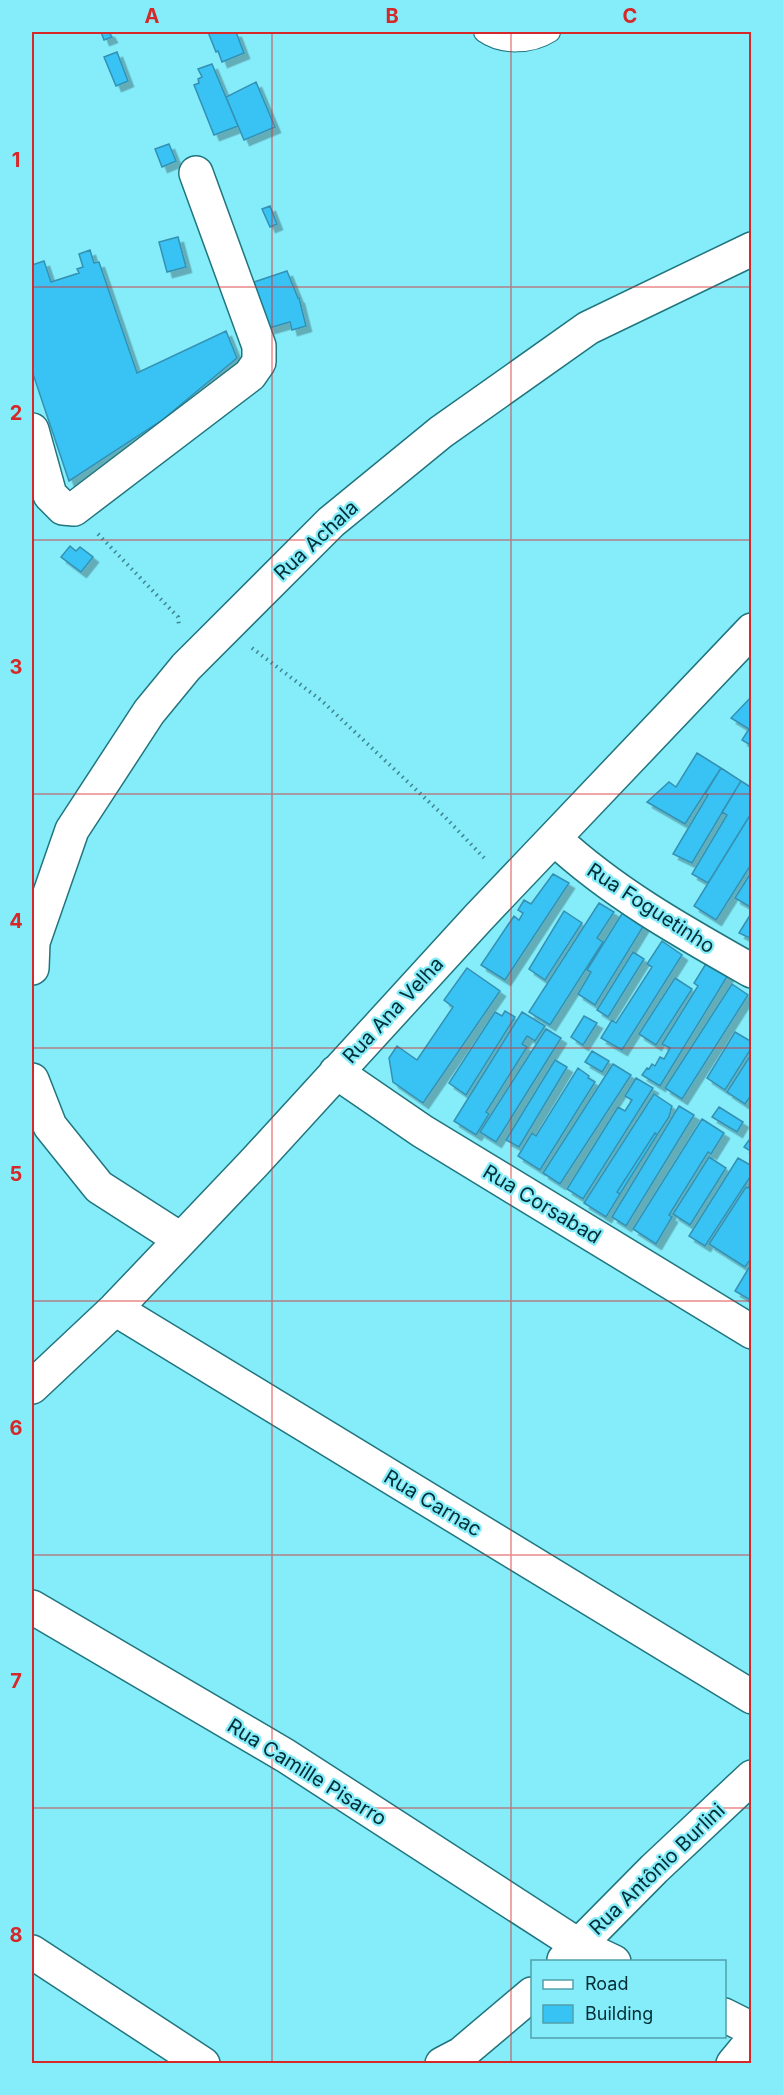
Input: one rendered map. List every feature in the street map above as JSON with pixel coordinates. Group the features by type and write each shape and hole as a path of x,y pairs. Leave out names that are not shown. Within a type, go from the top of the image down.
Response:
{"street":[{"path":"32,430 50,495 63,507 74,509 250,375 259,362 259,346 196,173"},
{"name":"Rua Achala","path":"32,968 33,942 72,830 149,712 186,667 331,522 441,432 588,328 752,249"},
{"name":"Rua Ana Velha","path":"32,1387 115,1309 254,1164 510,884 752,630"},
{"name":"Rua Foguetinho","path":"555,839 576,859 638,903 752,971"},
{"name":"Rua Corsabad","path":"336,1072 422,1131 752,1332"},
{"path":"32,1080 50,1126 99,1187 180,1239"},
{"name":"Rua Carnac","path":"115,1309 752,1697"},
{"name":"Rua Camille Pisarro","path":"32,1607 286,1756 570,1953 604,1960"},
{"name":"Rua Antônio Burlini","path":"570,1953 752,1777"},
{"path":"32,1952 203,2064"},
{"path":"442,2064 461,2054 531,1995"},
{"path":"726,2016 752,2029"},
{"path":"734,2064 752,2041"}],"lane":[{"path":"484,32 511,43 543,36 550,32"}],"path":[{"path":"74,509 178,617 186,667"},
{"path":"224,630 252,648 322,701 445,818 510,884"}],"building":[{"path":"101,32 109,32 112,37 104,40"},
{"path":"208,32 236,32 244,53 222,62"},
{"path":"117,52 128,81 116,86 104,57"},
{"path":"212,64 238,126 214,135 194,85 199,83 198,79 202,77 198,69"},
{"path":"256,82 275,127 244,140 226,97"},
{"path":"169,144 176,161 162,167 155,149"},
{"path":"270,206 277,224 270,227 262,209"},
{"path":"178,237 186,267 167,272 159,242"},
{"path":"90,250 94,263 99,262 137,373 226,331 237,358 161,421 69,481 32,371 32,265 44,261 51,282 79,273 77,269 83,267 79,254"},
{"path":"287,271 299,298 306,326 292,330 290,322 269,328 254,282"},
{"path":"70,546 76,551 80,547 93,557 81,572 61,557"},
{"path":"752,696 752,746 742,740 749,729 731,718"},
{"path":"697,753 721,768 685,824 647,802 669,782 676,787"},
{"path":"721,768 741,781 692,863 673,854 708,795 705,794"},
{"path":"741,781 752,788 752,812 708,883 692,874 727,815 722,812"},
{"path":"752,812 752,863 716,920 694,906"},
{"path":"752,871 752,908 735,898"},
{"path":"553,874 569,883 505,980 481,965 514,916 519,920 523,913 518,910 524,900 531,904"},
{"path":"599,903 614,912 597,938 603,942 550,1025 529,1012"},
{"path":"564,911 582,923 545,980 529,969"},
{"path":"623,912 644,925 595,1005 578,994 591,972 587,970"},
{"path":"752,912 752,939 739,933"},
{"path":"662,941 682,955 622,1050 601,1038 612,1020 616,1023 652,967 647,964"},
{"path":"633,952 644,959 608,1017 597,1010"},
{"path":"707,962 728,975 660,1086 642,1075 652,1064 655,1066 660,1057 664,1059 670,1048 662,1044 698,986 694,983"},
{"path":"467,968 500,991 423,1103 393,1082 389,1058 397,1046 417,1060 453,1007 444,1000"},
{"path":"675,978 692,989 656,1045 639,1034"},
{"path":"732,984 748,995 682,1099 665,1088"},
{"path":"505,1011 515,1017 466,1095 449,1083 495,1012 502,1016"},
{"path":"522,1012 545,1026 535,1041 527,1036 522,1044 527,1047 486,1112 489,1114 476,1135 454,1121"},
{"path":"584,1016 597,1023 583,1045 571,1037"},
{"path":"546,1029 561,1038 496,1142 480,1132"},
{"path":"735,1032 752,1042 752,1047 725,1090 707,1078"},
{"path":"592,1051 609,1061 602,1072 585,1062"},
{"path":"752,1053 752,1094 745,1104 727,1092"},
{"path":"555,1060 567,1067 519,1147 506,1140"},
{"path":"613,1064 631,1075 560,1184 543,1173"},
{"path":"578,1068 595,1082 540,1170 518,1156 532,1133 536,1136"},
{"path":"636,1078 653,1088 583,1199 567,1189 618,1107 625,1111 632,1100 625,1096"},
{"path":"654,1094 672,1106 669,1117 657,1135 655,1133 617,1192 620,1194 606,1217 584,1203"},
{"path":"679,1106 694,1115 626,1226 612,1217"},
{"path":"719,1107 743,1122 737,1132 712,1117"},
{"path":"702,1119 724,1133 711,1154 708,1152 669,1215 672,1217 656,1244 633,1229"},
{"path":"655,1133 657,1135 620,1194 617,1192"},
{"path":"752,1136 752,1152 744,1147"},
{"path":"709,1157 726,1168 690,1225 673,1214"},
{"path":"738,1158 752,1166 752,1174 705,1246 689,1236"},
{"path":"752,1182 752,1257 745,1267 709,1244 746,1187 748,1188"},
{"path":"750,1266 752,1267 752,1301 735,1291"}]}
